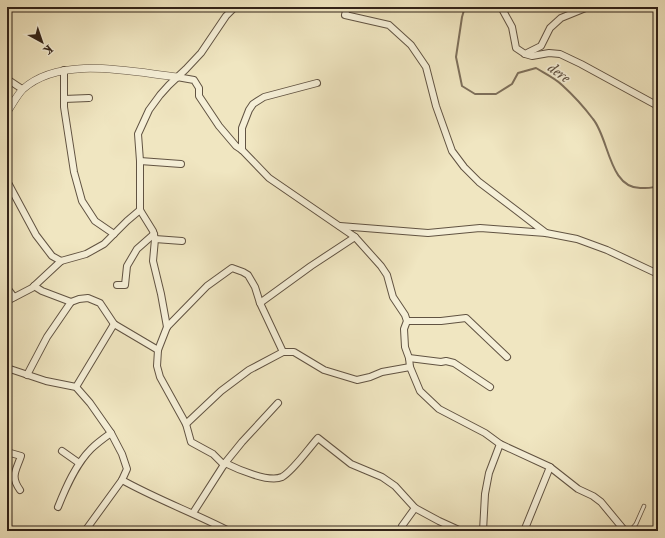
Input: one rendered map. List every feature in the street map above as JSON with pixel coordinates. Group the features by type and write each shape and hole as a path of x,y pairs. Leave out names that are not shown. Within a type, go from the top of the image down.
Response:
{"street":[{"path":"167,327 153,261 154,236 140,210 140,161 138,134 149,110 169,85 201,53 226,16 235,7"},
{"path":"347,7 345,15 389,26 411,45 426,67 436,106 452,151 479,182 546,233"},
{"path":"501,7 512,27 516,48 525,54 532,56 549,53 560,54 658,106"},
{"path":"525,54 541,46 550,28 561,18 588,7"},
{"path":"7,112 22,90 45,75 64,70 100,68 194,80 199,88 199,96 219,126 236,146 242,150 269,178 355,237 381,266 387,275 393,297 405,315 407,321 404,329 405,347 410,358 410,366 420,391 438,409 485,433 500,444 550,468 578,489 601,502 625,531"},
{"path":"64,70 64,107 74,172 82,201 95,221 114,234"},
{"path":"7,79 22,90"},
{"path":"242,150 242,128 253,104 264,97 317,83"},
{"path":"64,99 89,98"},
{"path":"140,161 181,164"},
{"path":"7,182 36,235 52,256 61,261"},
{"path":"7,301 34,286 61,261 98,248 104,244 127,220 140,210"},
{"path":"339,226 428,233 480,228 546,233 577,238 607,250 658,274"},
{"path":"117,285 125,285 127,266 137,249 154,236 182,242"},
{"path":"260,303 311,266 355,237"},
{"path":"283,352 260,303 255,287 248,275 232,268 207,286 167,327 158,350 157,366 160,376 186,424 191,442 213,454 224,464 248,473 277,478 283,476 294,466 318,438 351,464 382,477 395,486 416,508 461,531"},
{"path":"34,286 42,291 71,302 88,298 100,303 114,324 158,350"},
{"path":"7,288 14,297"},
{"path":"27,375 47,337 71,302"},
{"path":"407,321 441,321 466,318 507,357"},
{"path":"76,387 114,324"},
{"path":"186,424 221,391 249,370 283,352 294,352 324,370 357,380 382,372 410,366"},
{"path":"410,358 454,363 490,387"},
{"path":"7,368 27,375 76,387 90,403 111,433 122,454 127,468 122,480 85,531"},
{"path":"193,513 224,464 278,403"},
{"path":"58,507 79,463 91,449 111,433"},
{"path":"483,531 488,473 500,444"},
{"path":"62,451 79,463"},
{"path":"7,452 22,456 14,477 15,483 20,490"},
{"path":"524,531 550,468"},
{"path":"122,480 143,492 193,513 229,531"},
{"path":"402,526 416,508"}],"lane":[{"path":"630,531 636,524 644,506"}],"waterway":[{"name":"dere","path":"465,7 456,57 462,86 475,94 496,94 512,84 518,73 536,68 559,82 593,119 603,138 616,172 622,180 630,186 641,188 652,188 658,185"}]}
